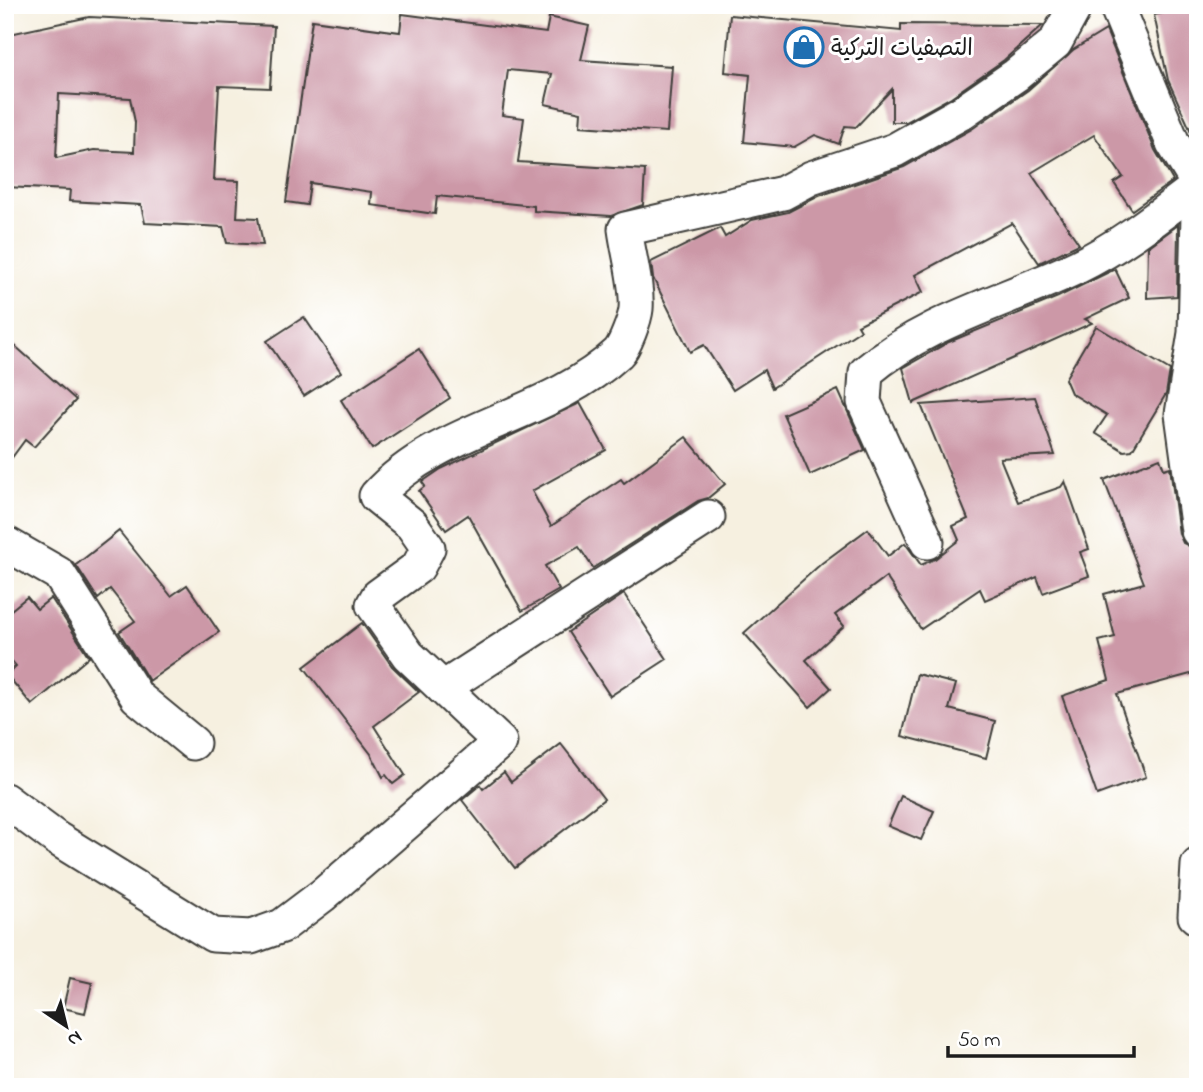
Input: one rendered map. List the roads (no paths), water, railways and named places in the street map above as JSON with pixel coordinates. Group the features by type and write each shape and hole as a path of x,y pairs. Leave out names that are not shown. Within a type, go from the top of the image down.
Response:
{"street":[{"path":"5,800 56,838 213,935 251,937 282,926 323,895 500,742 408,655 373,605 378,596 418,567 428,548 412,525 376,496 396,474 481,426 520,412 577,381 620,351 636,309 625,229 783,193 811,178 895,150 961,113 1016,75 1055,43 1076,5"},
{"path":"927,542 864,402 866,372 892,349 934,326 969,315 1080,266 1140,230 1198,185 1172,143 1116,5"},
{"path":"1198,214 1195,333 1182,414 1198,531"},
{"path":"443,688 708,517"},
{"path":"5,543 59,574 137,697 193,743"},
{"path":"1198,865 1195,916 1198,918"}],"place":[{"name":"التصفيات التركية","path":"804,47"}]}
